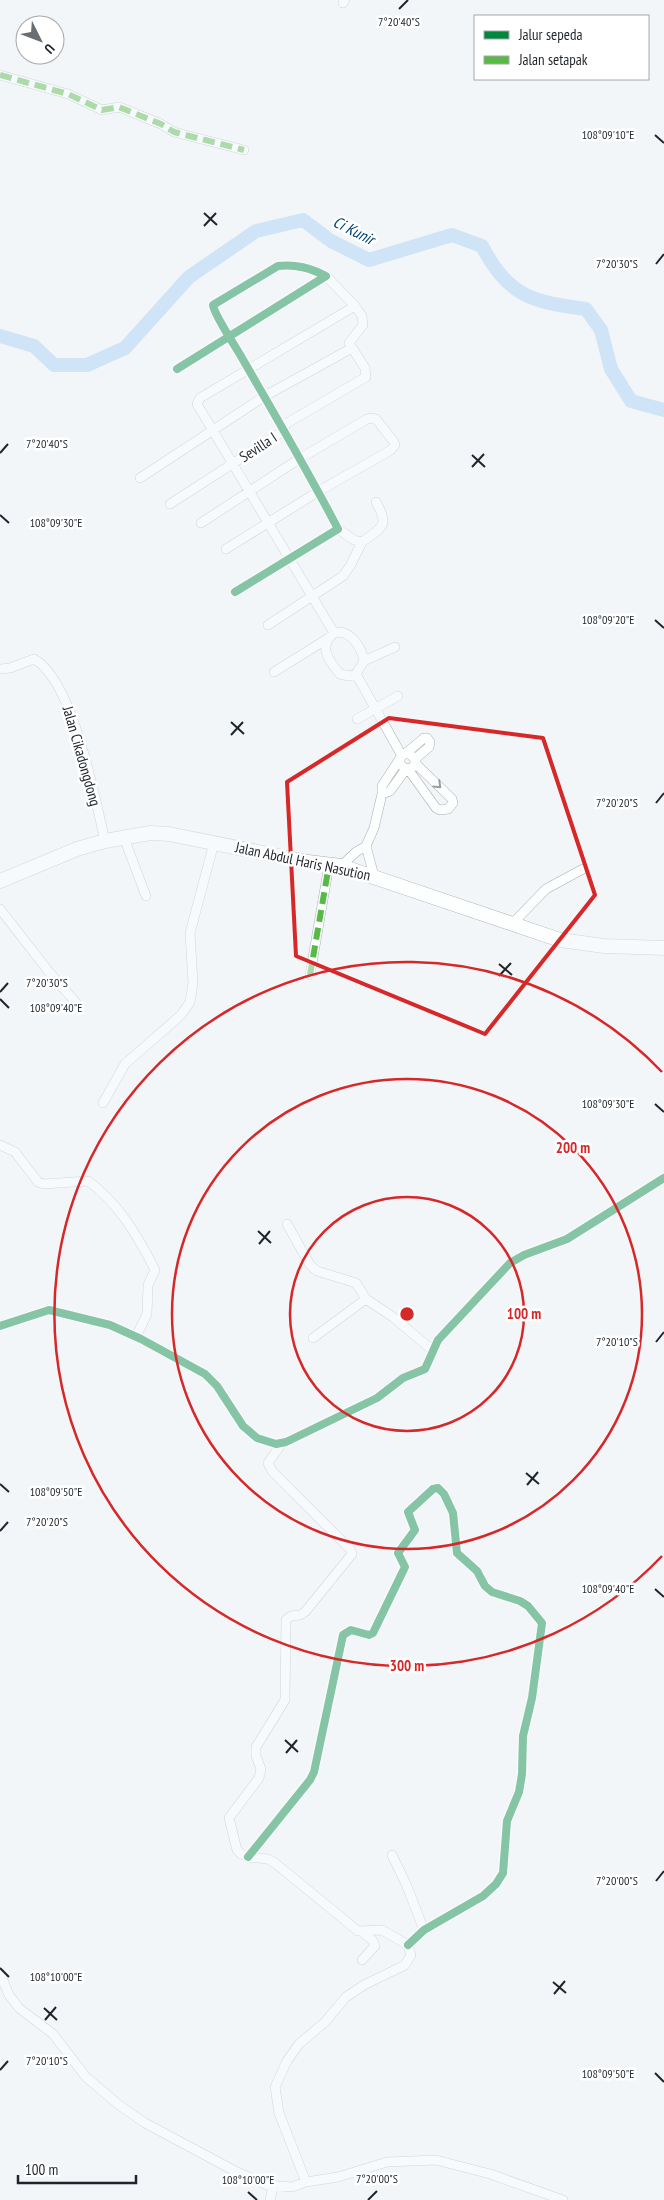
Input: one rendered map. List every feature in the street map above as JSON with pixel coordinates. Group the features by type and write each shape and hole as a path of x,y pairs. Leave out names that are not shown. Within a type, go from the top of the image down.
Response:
{"main road":[{"name":"Jalan Abdul Haris Nasution","path":"0,881 77,849 105,841 137,834 169,834 335,865 374,876 560,940 604,946 664,948"}],"street":[{"path":"0,76 68,94 102,110 118,107 161,124 174,132 244,150"},
{"path":"140,478 210,427 265,396 352,348 349,343 361,329 363,321 355,306 326,276 307,268 290,264 278,266 216,302 213,308 265,396 299,459 319,491 338,529 354,540 362,542"},
{"path":"177,369 326,276"},
{"path":"355,306 198,399 197,404 313,597 331,636 325,649 337,671 345,676 356,674 364,661 395,647"},
{"name":"Sevilla I","path":"170,504 283,428 365,379 367,375 365,368 352,348"},
{"path":"201,523 299,459 370,418 376,419 394,442 393,448 319,491 226,549"},
{"path":"268,625 313,597 347,572 362,542 380,529 384,522 384,516 376,502"},
{"path":"235,592 338,529"},
{"path":"274,672 339,632 347,634 361,649 364,661"},
{"name":"Jalan Cikadongdong","path":"0,669 10,668 34,659 44,667 62,694 71,711 80,740 105,841"},
{"path":"356,674 403,756"},
{"path":"357,719 398,696"},
{"path":"310,975 335,865 366,846 374,828 382,786 403,756 426,738 430,744 390,792 382,794"},
{"path":"403,756 400,764 411,765 452,799 452,804 448,809 436,808 411,765 413,756 403,756"},
{"path":"124,838 146,896"},
{"path":"103,1103 125,1064 181,1015 190,1002 193,983 189,938 214,843"},
{"path":"366,846 374,876"},
{"path":"513,923 546,889 583,869"},
{"path":"0,909 43,965 78,1004"},
{"path":"0,1145 15,1152 38,1182 44,1184 88,1181 123,1216 144,1248 155,1270 148,1285 147,1314 136,1337"},
{"path":"0,1326 43,1312 56,1311 110,1325 136,1337 209,1378 243,1426 257,1438 266,1442 282,1443 373,1400 403,1378 420,1372 428,1364 432,1350 438,1340 515,1260 567,1239 664,1178"},
{"path":"287,1224 310,1265 321,1273 356,1283 366,1299 393,1317 432,1350"},
{"path":"313,1338 366,1299"},
{"path":"282,1443 268,1463 272,1472 350,1549 352,1554 305,1612 300,1615 290,1616 286,1620 286,1700 256,1747 256,1756 261,1769 259,1778 229,1818 237,1850 248,1857 264,1858 275,1863 354,1928 373,1941 375,1946 362,1960"},
{"path":"248,1857 312,1777 343,1635 350,1630 369,1635 373,1633 405,1567 398,1554 415,1530 408,1512 433,1489 438,1488 444,1494 453,1513 457,1553 477,1571 484,1586 492,1592 520,1601 528,1606 542,1623 532,1698 523,1736 522,1774 519,1792 507,1821 503,1873 496,1884 483,1896 424,1930 408,1945"},
{"path":"392,1855 424,1930"},
{"path":"306,2182 279,2113 275,2087 287,2061 299,2044 325,2022 346,1997 364,1985 400,1969 409,1961 411,1949 408,1945 382,1930 361,1931"},
{"path":"0,1973 9,1995 19,2008 52,2034 86,2077 119,2105 145,2122 226,2166 273,2187 292,2186 338,2177 387,2162 436,2160 490,2174 563,2200"},
{"path":"270,2200 273,2187"}],"highlighted area":[{"path":"389,718 543,738 595,895 485,1034 296,956 287,782"}],"waterway":[{"name":"Ci Kunir","path":"0,336 34,346 54,365 87,365 125,348 189,277 256,231 303,220 331,241 369,260 452,235 482,246 502,276 524,294 551,303 586,309 601,330 611,369 631,401 664,410"}],"marked path":[{"path":"0,75 68,94 102,110 119,107 161,124 174,132 244,150"},
{"path":"310,975 329,865"}],"cycle path":[{"path":"177,369 326,276 303,267 278,266 213,305 221,323 226,331 230,339 239,353 291,443 338,529 235,592"},
{"path":"0,1326 49,1310 110,1325 141,1339 205,1374 217,1386 243,1426 257,1438 276,1444 286,1442 377,1398 403,1378 425,1369 438,1340 510,1263 524,1255 567,1239 664,1178"},
{"path":"248,1857 310,1780 314,1772 343,1635 351,1630 369,1635 373,1633 405,1567 398,1553 415,1530 408,1512 433,1489 438,1488 444,1494 453,1513 457,1553 477,1571 485,1586 492,1592 520,1601 528,1606 542,1623 532,1698 523,1736 522,1774 519,1792 507,1821 503,1873 496,1884 483,1896 424,1930 408,1945"}]}
